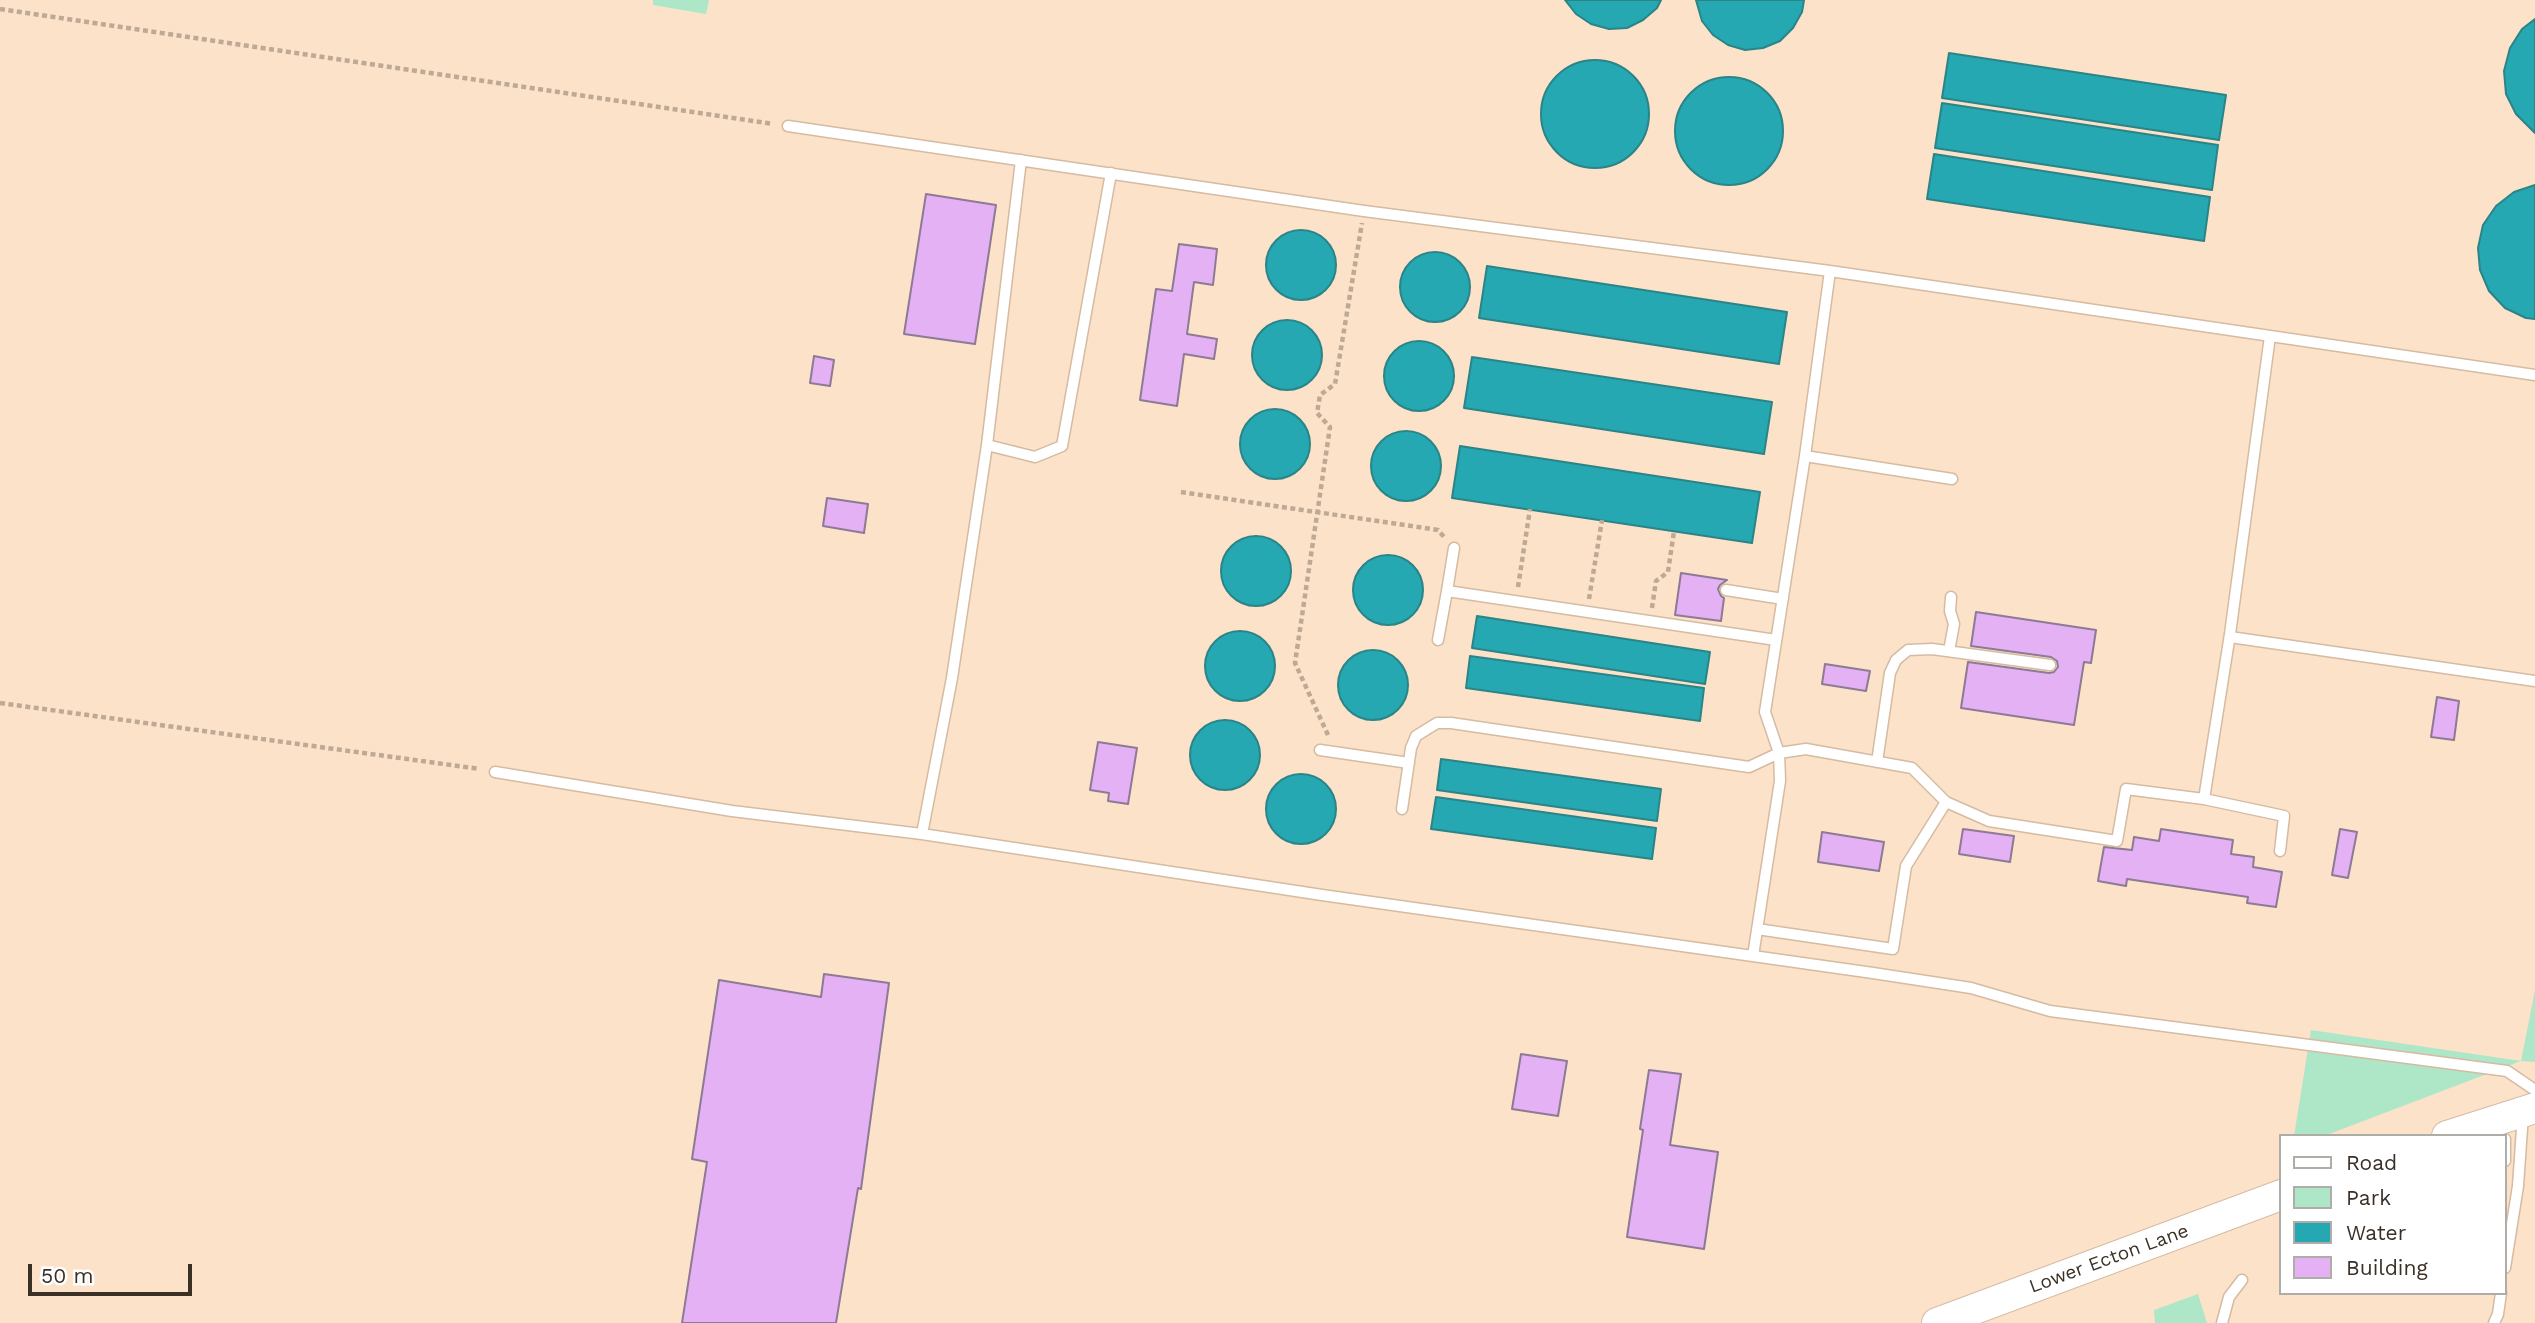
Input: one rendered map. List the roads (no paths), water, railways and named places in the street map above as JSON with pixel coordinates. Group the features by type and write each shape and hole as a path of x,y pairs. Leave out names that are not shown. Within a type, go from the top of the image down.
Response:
{"street":[{"path":"2454,1134 2517,1117"},
{"name":"Lower Ecton Lane","path":"1937,1323 2280,1195"}],"lane":[{"path":"788,126 1364,211 1830,271 2535,375"},
{"path":"922,834 951,678 987,445 1021,160"},
{"path":"987,445 1035,457 1062,446 1111,173"},
{"path":"1753,956 1780,781 1779,753 1766,712 1830,271"},
{"path":"2204,799 2230,636 2270,336"},
{"path":"1805,456 1952,479"},
{"path":"1438,640 1454,548"},
{"path":"1726,590 1783,599"},
{"path":"1447,591 1776,640"},
{"path":"1949,651 1954,624 1950,611 1951,597"},
{"path":"2230,636 2535,681"},
{"path":"1877,762 1890,673 1896,660 1908,649 1949,651 2050,666"},
{"path":"1402,809 1416,736 1437,723 1464,724 1749,767 1779,753 1806,749 1912,768 1946,802 1989,821 2118,841 2126,789 2204,799 2284,816 2280,851"},
{"path":"1320,750 1409,763"},
{"path":"495,772 732,811 922,834 1322,895 1971,988 2050,1012 2507,1072 2517,1117 2518,1186 2507,1255"},
{"path":"1757,929 1893,949 1906,866 1946,802"},
{"path":"2507,1154 2517,1117"},
{"path":"2222,1323 2229,1297 2242,1280"},
{"path":"2494,1323 2501,1295"}],"water":[{"path":"1565,0 1661,0 1657,8 1643,20 1627,28 1609,29 1591,24 1576,14"},
{"path":"1696,0 1804,0 1802,12 1793,28 1780,41 1763,48 1745,50 1728,45 1713,35 1702,21"},
{"path":"2535,19 2535,133 2516,114 2506,94 2504,71 2510,48 2522,29"},
{"path":"1949,53 2226,95 2219,140 1942,98"},
{"path":"1595,60 1616,64 1633,76 1645,93 1649,114 1645,135 1633,152 1616,164 1595,168 1574,164 1557,152 1545,135 1541,114 1545,93 1557,76 1574,64"},
{"path":"1729,77 1750,81 1767,93 1779,110 1783,131 1779,152 1767,169 1750,181 1729,185 1708,181 1691,169 1679,152 1675,131 1679,110 1691,93 1708,81"},
{"path":"1942,103 2218,145 2212,190 1935,148"},
{"path":"1934,154 2210,197 2204,241 1927,199"},
{"path":"2535,185 2535,319 2526,318 2505,308 2489,291 2480,270 2478,248 2483,225 2496,206 2514,192"},
{"path":"1301,230 1326,240 1336,265 1326,290 1301,300 1276,290 1266,265 1276,240"},
{"path":"1435,252 1460,262 1470,287 1460,312 1435,322 1410,312 1400,287 1410,262"},
{"path":"1487,266 1787,312 1779,364 1479,318"},
{"path":"1287,320 1312,330 1322,355 1312,380 1287,390 1262,380 1252,355 1262,330"},
{"path":"1419,341 1444,351 1454,376 1444,401 1419,411 1394,401 1384,376 1394,351"},
{"path":"1472,357 1772,402 1764,454 1464,408"},
{"path":"1275,409 1300,419 1310,444 1300,469 1275,479 1250,469 1240,444 1250,419"},
{"path":"1406,431 1431,441 1441,466 1431,491 1406,501 1381,491 1371,466 1381,441"},
{"path":"1460,446 1760,492 1752,543 1452,498"},
{"path":"1256,536 1281,546 1291,571 1281,596 1256,606 1231,596 1221,571 1231,546"},
{"path":"1388,555 1413,565 1423,590 1413,615 1388,625 1363,615 1353,590 1363,565"},
{"path":"1477,616 1710,652 1705,684 1472,648"},
{"path":"1240,631 1265,641 1275,666 1265,691 1240,701 1215,691 1205,666 1215,641"},
{"path":"1373,650 1398,660 1408,685 1398,710 1373,720 1348,710 1338,685 1348,660"},
{"path":"1470,656 1704,688 1700,721 1466,688"},
{"path":"1225,720 1250,730 1260,755 1250,780 1225,790 1200,780 1190,755 1200,730"},
{"path":"1441,759 1661,789 1657,821 1437,790"},
{"path":"1301,774 1326,784 1336,809 1326,834 1301,844 1276,834 1266,809 1276,784"},
{"path":"1436,797 1656,828 1652,859 1431,829"}]}
